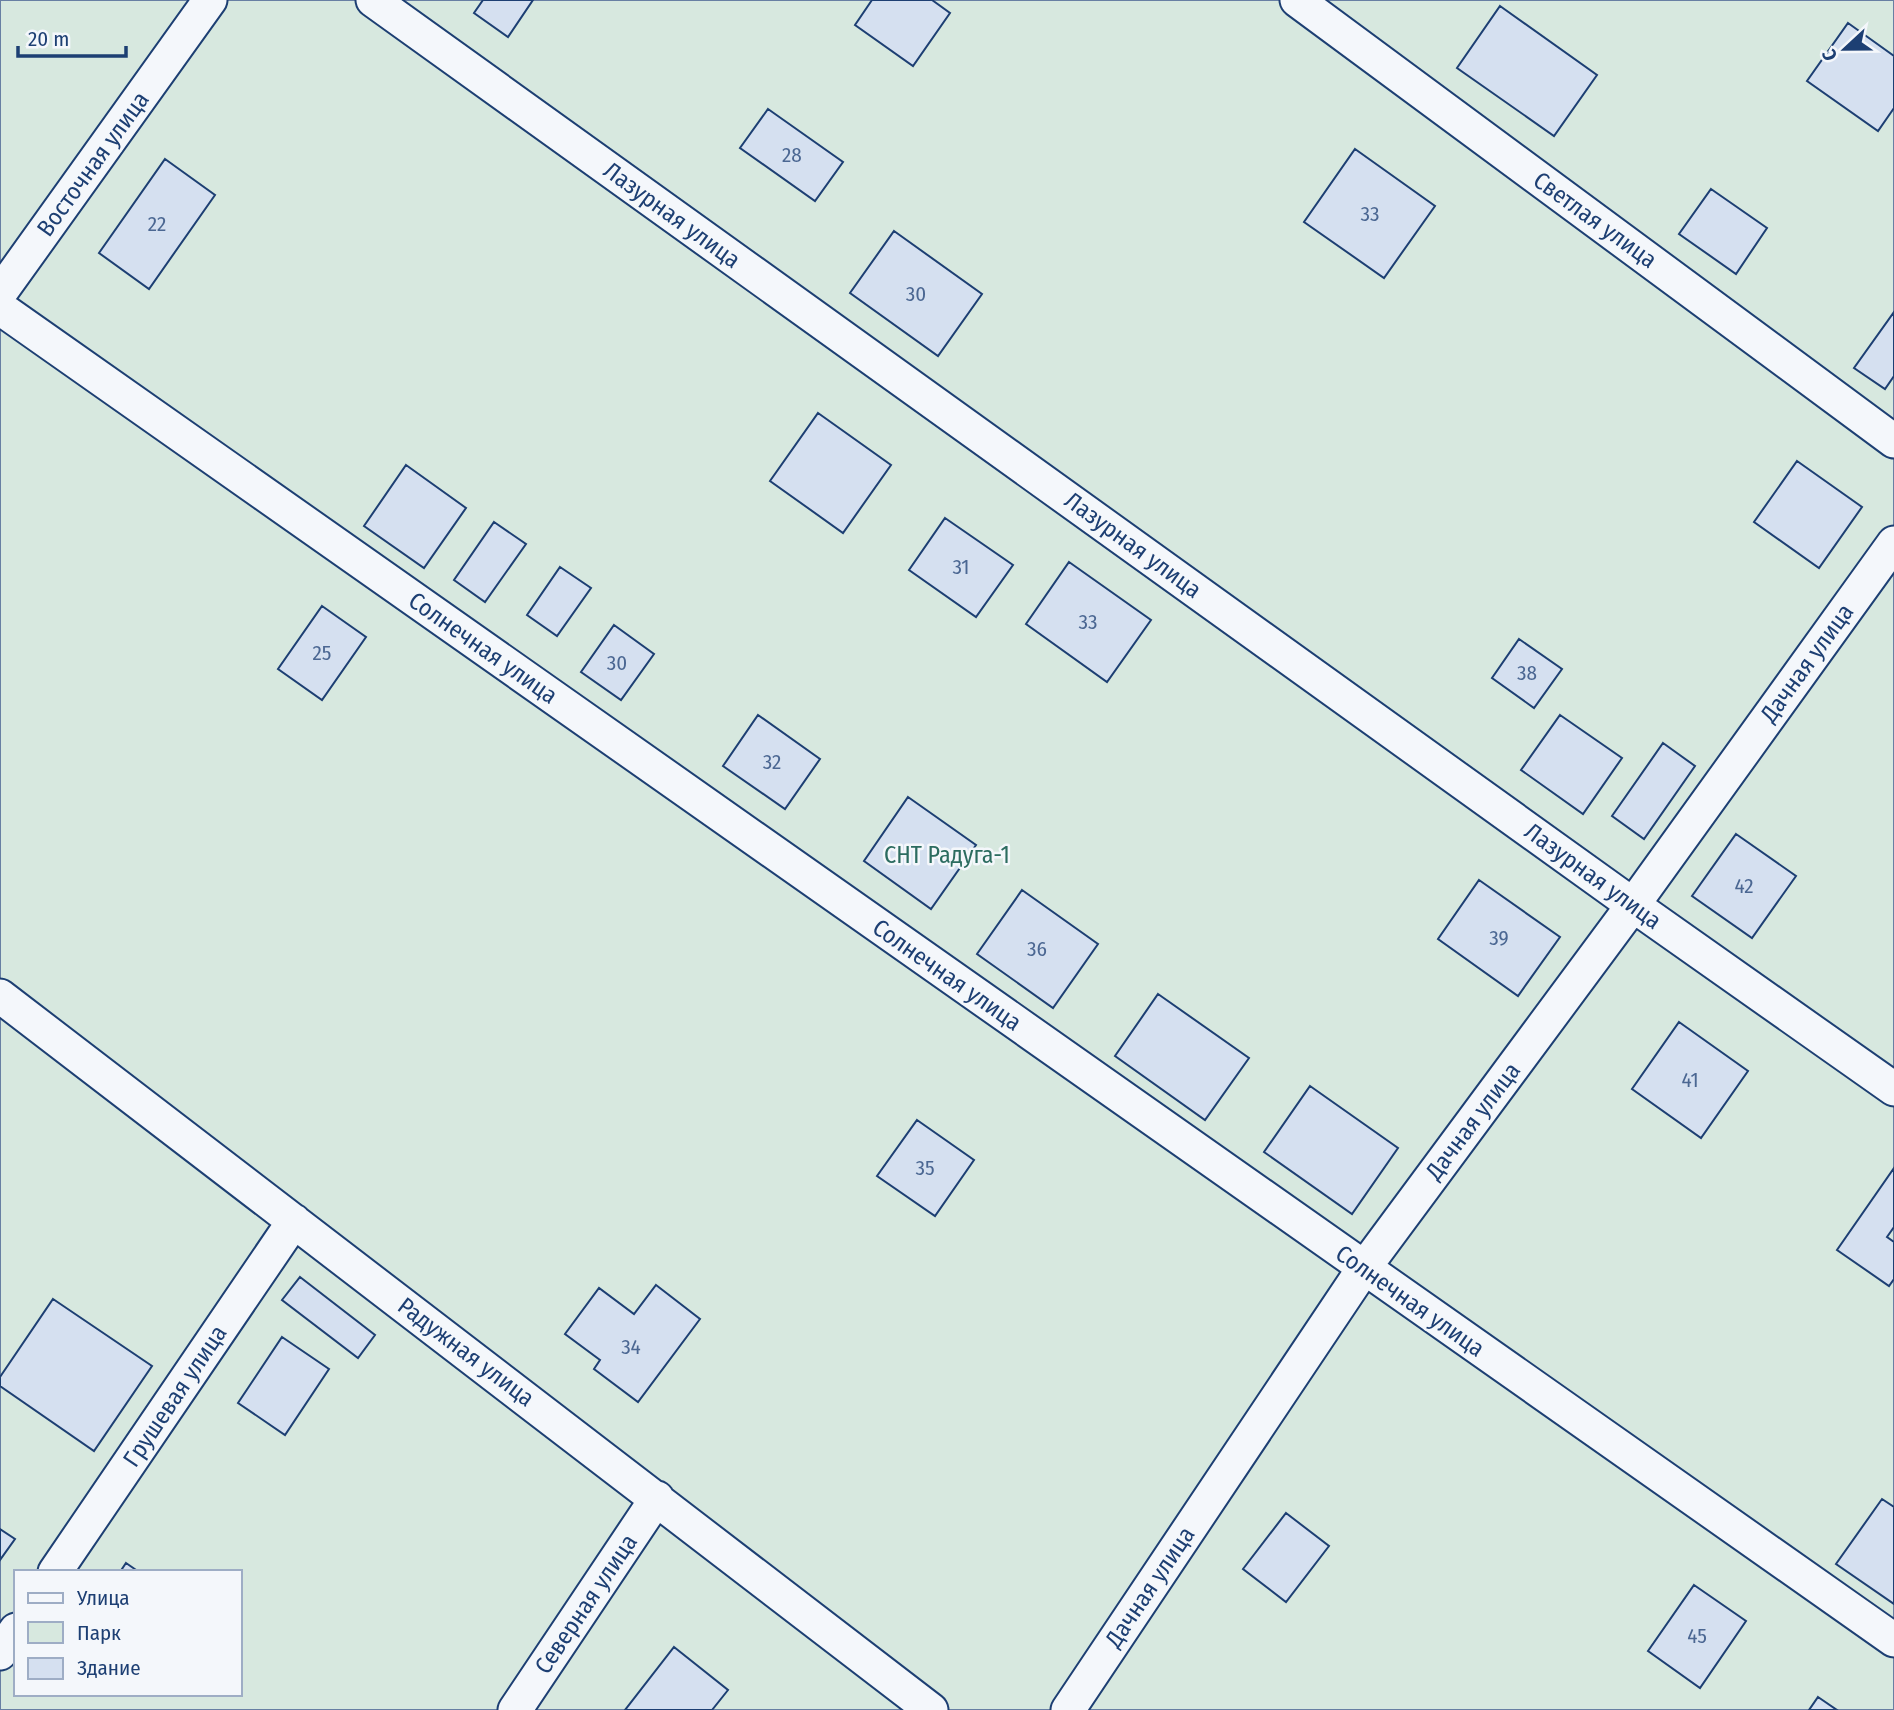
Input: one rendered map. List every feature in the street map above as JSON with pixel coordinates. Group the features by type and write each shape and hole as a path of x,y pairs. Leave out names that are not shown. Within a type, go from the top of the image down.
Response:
{"street":[{"name":"Восточная улица","path":"0,293 210,0"},
{"name":"Лазурная улица","path":"373,0 1633,905 1894,1088"},
{"name":"Светлая улица","path":"1297,0 1894,440"},
{"name":"Солнечная улица","path":"0,308 1894,1640"},
{"name":"Дачная улица","path":"1068,1710 1364,1268 1633,905 1894,543"},
{"name":"Радужная улица","path":"0,996 931,1710"},
{"name":"Грушевая улица","path":"56,1570 294,1221"},
{"name":"Северная улица","path":"514,1710 657,1498"},
{"path":"0,1653 14,1633"}],"green space":[{"name":"СНТ Радуга-1","path":"0,0 1894,0 1894,1710 0,1710"}],"building":[{"path":"483,0 533,0 508,37 474,13"},
{"path":"872,0 932,0 950,13 913,66 855,25"},
{"path":"1500,6 1597,75 1554,136 1457,68"},
{"path":"1848,23 1894,56 1894,108 1878,131 1807,81"},
{"path":"768,109 843,162 815,201 740,148"},
{"path":"1355,149 1435,206 1384,278 1304,222"},
{"path":"165,159 215,195 149,289 99,253"},
{"path":"1711,189 1767,228 1736,274 1679,234"},
{"path":"894,231 982,294 938,356 850,293"},
{"path":"1894,312 1894,376 1885,389 1854,368"},
{"path":"818,413 891,465 843,533 770,481"},
{"path":"1797,461 1862,507 1819,568 1754,522"},
{"path":"406,465 466,508 424,568 364,526"},
{"path":"945,518 1013,565 976,617 909,570"},
{"path":"494,522 526,544 485,602 454,580"},
{"path":"1069,562 1151,620 1107,682 1026,624"},
{"path":"560,567 591,588 557,636 527,615"},
{"path":"322,606 366,637 322,700 278,669"},
{"path":"614,625 654,654 621,700 581,672"},
{"path":"1519,639 1562,669 1534,708 1492,678"},
{"path":"758,715 820,759 785,809 723,766"},
{"path":"1560,715 1622,758 1583,814 1521,770"},
{"path":"1663,743 1695,766 1644,839 1612,816"},
{"path":"908,797 976,845 931,909 864,861"},
{"path":"1736,834 1796,876 1752,938 1692,896"},
{"path":"1479,880 1560,937 1518,996 1438,939"},
{"path":"1022,890 1098,944 1053,1008 977,954"},
{"path":"1158,994 1249,1058 1205,1120 1115,1056"},
{"path":"1679,1022 1748,1071 1701,1138 1632,1089"},
{"path":"1310,1086 1398,1148 1352,1214 1264,1152"},
{"path":"917,1120 974,1160 935,1216 877,1176"},
{"path":"1894,1168 1894,1227 1887,1237 1894,1242 1894,1279 1889,1286 1837,1250"},
{"path":"300,1277 375,1335 358,1358 282,1300"},
{"path":"656,1285 700,1319 638,1402 594,1369 600,1360 565,1334 599,1288 634,1314"},
{"path":"53,1299 152,1366 94,1451 0,1386 0,1377"},
{"path":"282,1337 329,1369 285,1435 238,1403"},
{"path":"1882,1499 1894,1507 1894,1604 1836,1564"},
{"path":"1286,1513 1329,1546 1286,1602 1243,1569"},
{"path":"0,1529 15,1539 0,1560"},
{"path":"126,1563 136,1570 121,1570"},
{"path":"1694,1585 1746,1621 1700,1688 1648,1651"},
{"path":"674,1647 728,1690 712,1710 625,1710"},
{"path":"1818,1697 1837,1710 1809,1710"}]}
